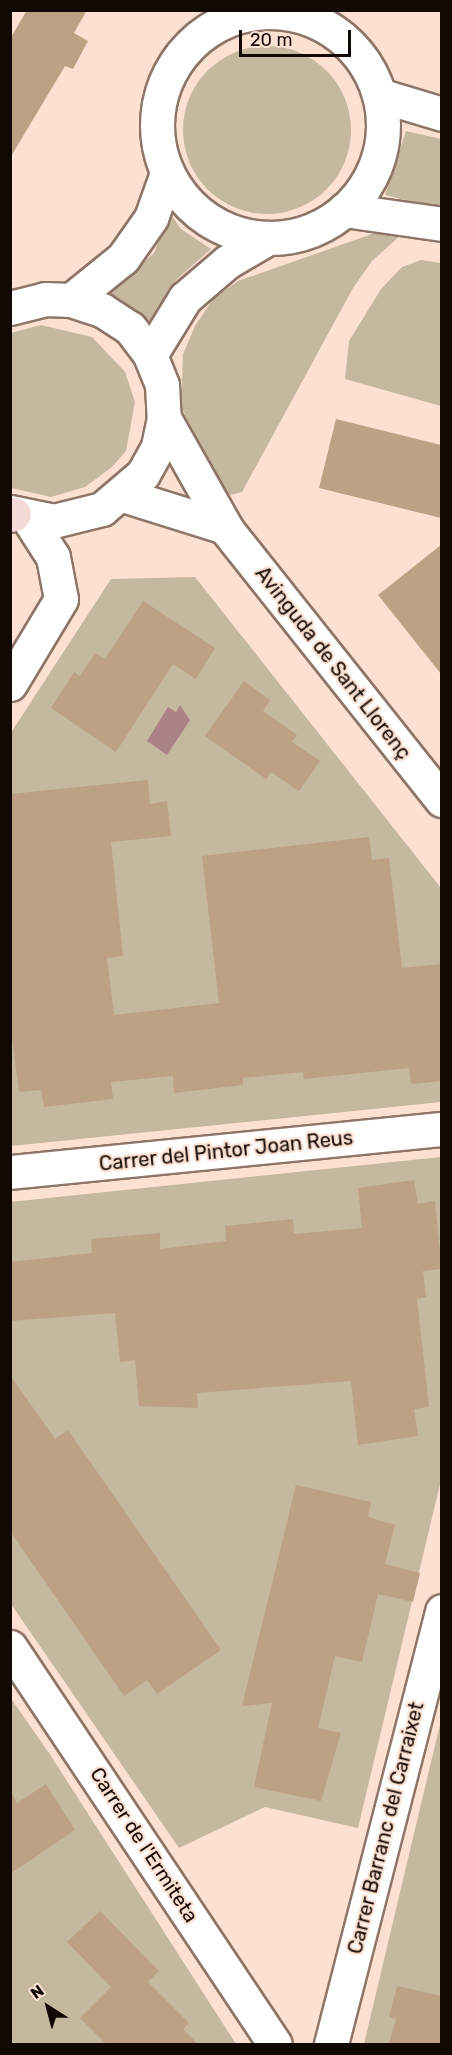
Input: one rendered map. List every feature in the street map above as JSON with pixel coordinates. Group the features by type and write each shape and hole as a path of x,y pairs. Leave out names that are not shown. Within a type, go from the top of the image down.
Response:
{"street":[{"path":"191,44 196,10"},
{"path":"150,355 185,298 227,262 268,238 321,226 344,210 374,169 382,137 380,95 354,48 324,20 294,14 253,13 213,27 191,44 170,74 156,119 167,173 198,213 219,227 268,238"},
{"path":"380,95 441,114"},
{"path":"71,300 123,258 152,218 167,173"},
{"path":"344,210 441,224"},
{"path":"13,304 71,300 102,310 129,328 150,355 162,385 164,418 158,447 143,474 123,495 78,518 16,515"},
{"name":"Avinguda de Sant Llorenç","path":"164,418 225,527 441,800"},
{"path":"123,495 225,527"},
{"path":"10,684 61,599 53,557 16,515"},
{"name":"Carrer del Pintor Joan Reus","path":"10,1172 441,1129"},
{"name":"Carrer Barranc del Carraixet","path":"332,2044 441,1611"},
{"name":"Carrer de l'Ermiteta","path":"10,1647 275,2044"}],"shaded area":[{"path":"267,46 299,53 314,60 326,71 337,83 344,98 351,130 344,162 337,177 326,189 314,200 299,207 267,214 235,207 220,200 208,189 197,177 190,162 183,130 190,98 197,83 208,71 220,60 235,53"},
{"path":"406,131 441,139 441,209 385,195"},
{"path":"169,212 181,229 211,249 176,280 149,330 108,295 154,253"},
{"path":"372,234 402,234 372,261 353,288 242,492 230,495 209,469 181,406 183,354 195,326 213,299 238,281"},
{"path":"421,260 441,263 441,406 345,379 349,341 381,289 402,267"},
{"path":"41,325 92,337 125,372 135,402 126,451 112,467 85,487 51,497 11,488 11,333"},
{"path":"195,577 441,888 441,1102 11,1146 10,734 111,579"},
{"path":"180,705 190,720 167,755 147,741 168,707 176,712"},
{"path":"441,1157 441,1480 358,1828 265,1807 179,1848 11,1604 10,1202"},
{"path":"10,1697 49,1753 236,2044 11,2044"},
{"path":"441,1720 441,2044 364,2044 382,1968"}],"building":[{"path":"27,10 87,10 74,33 88,41 73,69 65,66 10,158 10,39"},
{"path":"336,419 441,445 441,518 319,488"},
{"path":"441,545 441,674 378,595"},
{"path":"143,601 215,648 196,679 173,664 116,752 51,708 74,672 80,676 95,653 105,659"},
{"path":"244,681 270,700 263,711 297,735 292,742 320,761 299,791 271,772 266,779 205,736"},
{"path":"148,780 150,804 167,801 171,836 111,842 123,956 107,958 114,1015 219,1003 202,856 369,837 372,860 389,858 402,968 441,964 441,1081 411,1084 409,1068 304,1079 303,1072 243,1078 243,1085 174,1093 173,1076 111,1082 113,1099 44,1107 41,1090 19,1092 10,1022 10,794"},
{"path":"414,1180 418,1204 435,1201 441,1263 441,1269 423,1271 426,1297 417,1299 429,1407 414,1409 418,1436 358,1445 351,1381 197,1393 198,1408 139,1406 135,1360 120,1362 115,1313 10,1321 10,1262 92,1253 91,1239 160,1233 160,1249 226,1241 225,1226 293,1219 294,1234 362,1228 358,1188"},
{"path":"10,1375 55,1439 68,1430 221,1650 157,1694 147,1680 124,1696 10,1531"},
{"path":"296,1485 371,1502 368,1517 395,1525 385,1564 420,1573 413,1602 378,1594 362,1662 335,1656 318,1728 341,1733 321,1801 254,1787 272,1703 242,1706"},
{"path":"46,1784 75,1830 10,1874 10,1790 17,1803"},
{"path":"100,1911 159,1971 148,1982 189,2023 183,2029 198,2044 106,2044 80,2018 111,1987 67,1942"},
{"path":"397,1986 441,1996 441,2044 389,2044 396,2019 389,2017"}]}
